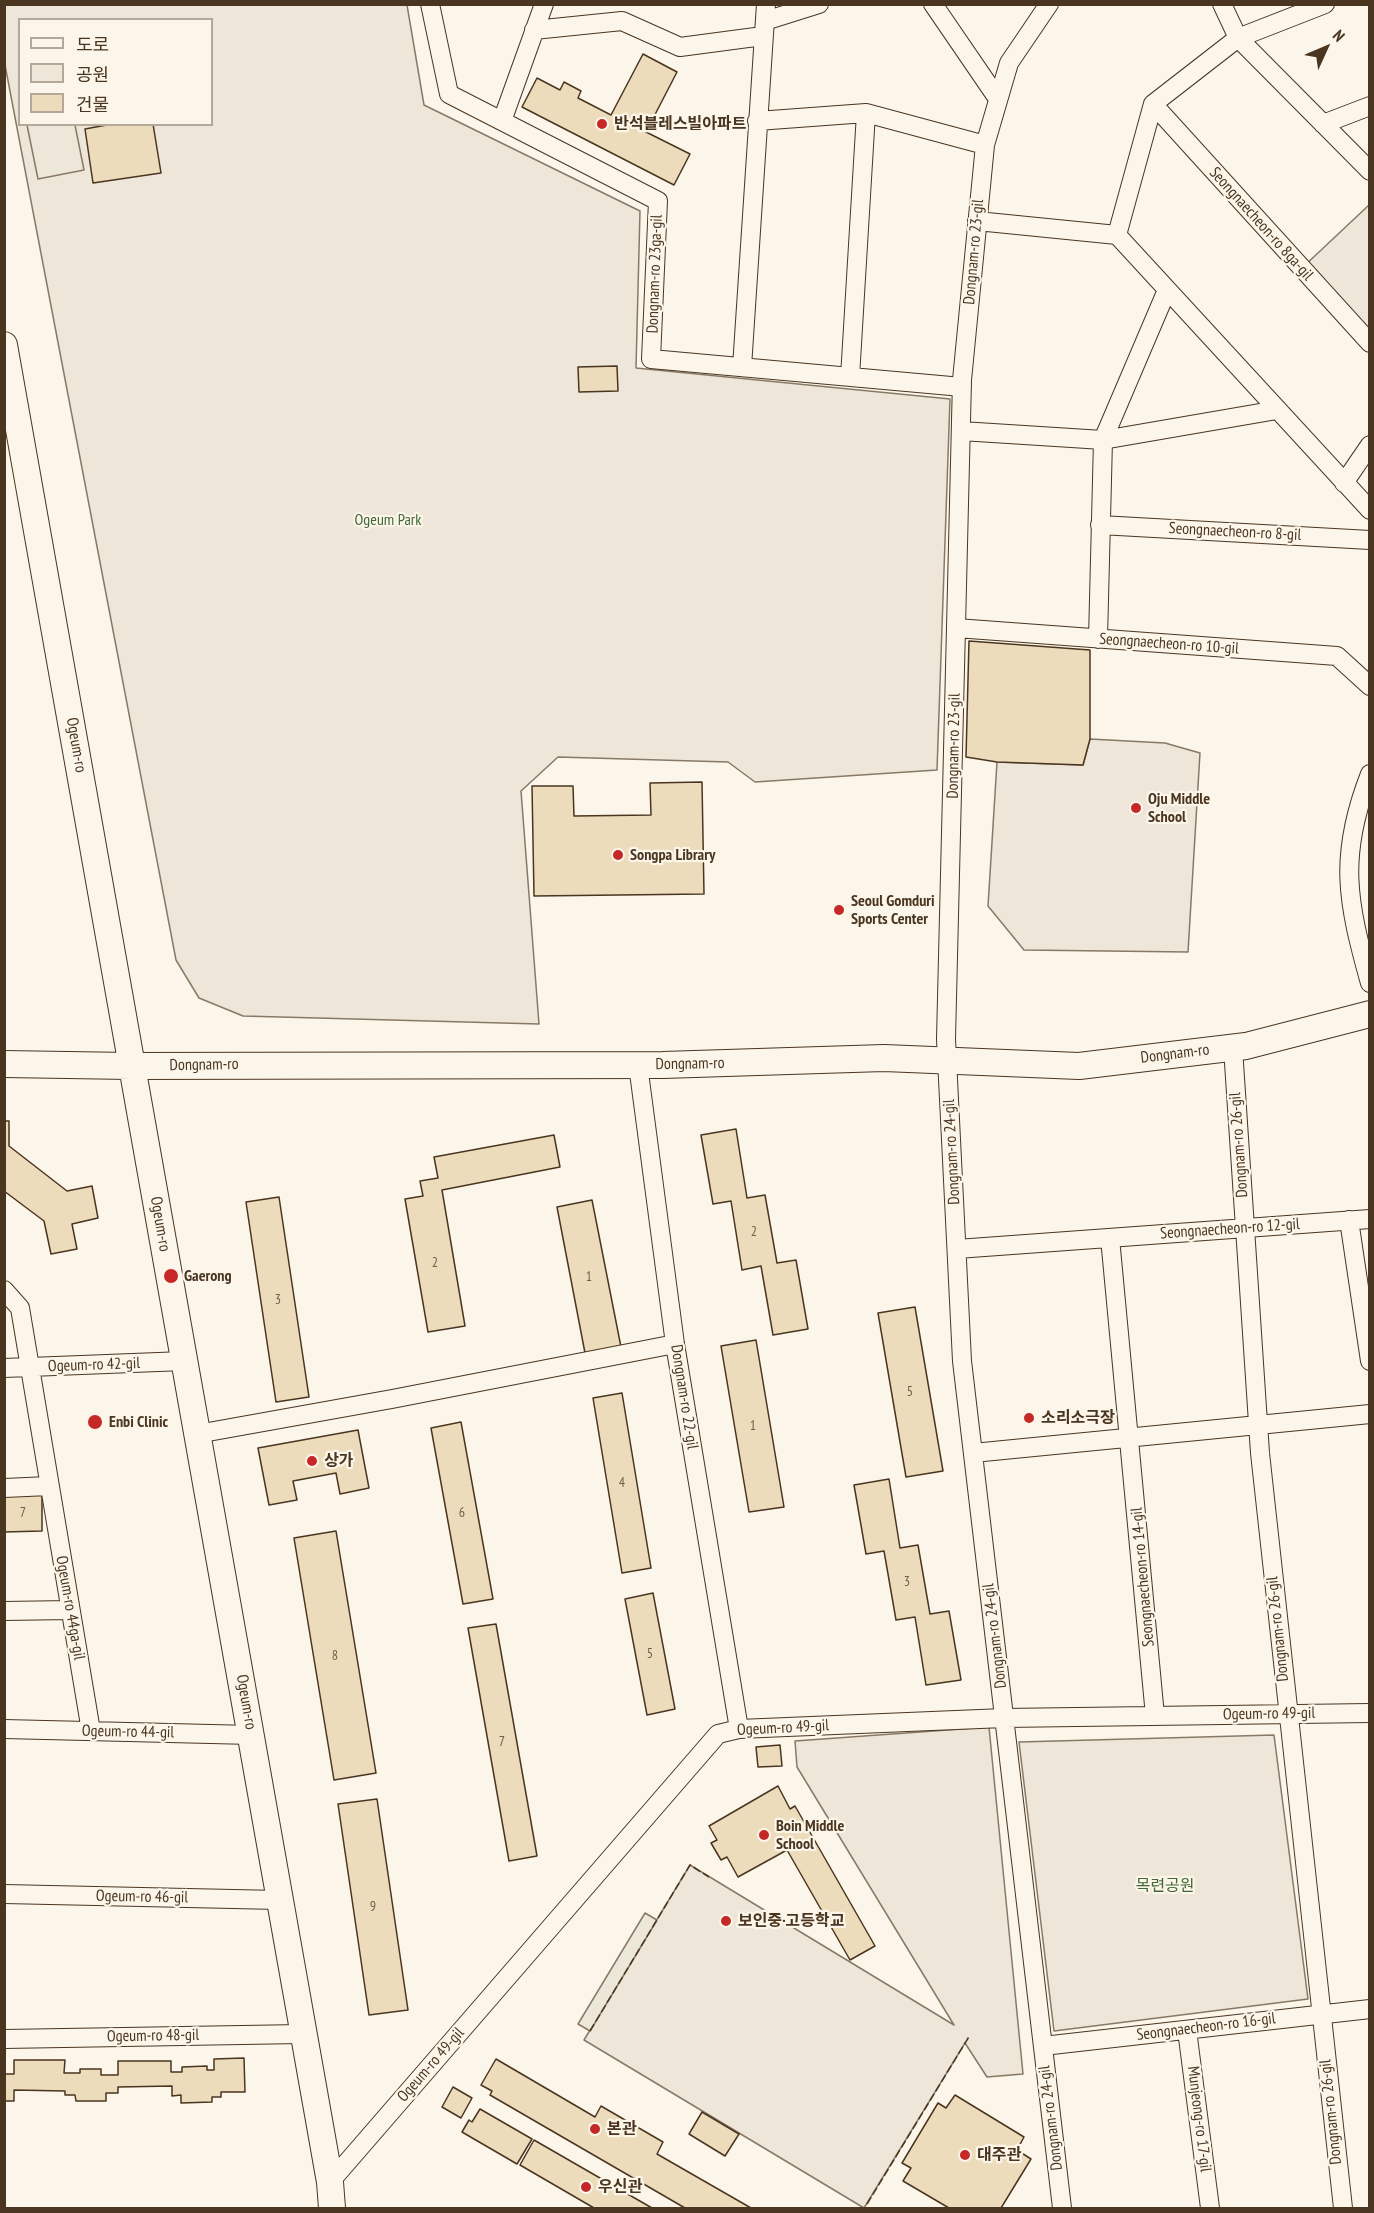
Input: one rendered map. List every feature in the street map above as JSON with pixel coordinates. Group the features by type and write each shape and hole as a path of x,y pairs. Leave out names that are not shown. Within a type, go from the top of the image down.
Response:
{"main road":[{"name":"Ogeum-ro","path":"4,345 14,451 130,1066 252,1734 302,2034 330,2182 332,2208"},
{"name":"Dongnam-ro","path":"4,1064 130,1066 638,1065 884,1058 1079,1066 1233,1048 1370,1014"}],"street":[{"name":"Dongnam-ro 23ga-gil","path":"430,4 449,94 658,201 651,359 962,387"},
{"path":"501,121 544,4"},
{"path":"534,30 622,21 680,47 819,4"},
{"path":"933,4 999,99"},
{"name":"Dongnam-ro 23-gil","path":"947,1061 962,387 977,221 985,145 1010,63 1049,4"},
{"path":"1222,4 1238,38 1370,171"},
{"path":"1117,235 1153,104 1238,38 1325,4"},
{"path":"742,367 765,20"},
{"name":"Seongnaecheon-ro 8ga-gil","path":"1153,104 1370,343"},
{"path":"1323,124 1370,106"},
{"path":"757,121 866,113 985,145"},
{"path":"850,377 866,113"},
{"path":"977,221 1117,235 1370,510"},
{"path":"1098,639 1103,440 1167,290"},
{"path":"961,430 1103,440 1277,410"},
{"path":"1344,483 1370,445"},
{"name":"Seongnaecheon-ro 8-gil","path":"1100,525 1370,540"},
{"name":"Seongnaecheon-ro 10-gil","path":"956,628 1336,656 1370,686"},
{"path":"1370,774 1358,802 1347,853 1352,918 1370,983"},
{"name":"Dongnam-ro 26-gil","path":"1233,1048 1260,1423 1260,1453 1343,2208"},
{"name":"Dongnam-ro 24-gil","path":"947,1061 962,1361 1062,2208"},
{"name":"Dongnam-ro 22-gil","path":"638,1065 675,1344 739,1729"},
{"name":"Seongnaecheon-ro 12-gil","path":"957,1249 1370,1219"},
{"path":"1349,1220 1370,1361"},
{"path":"1110,1238 1130,1438"},
{"name":"Ogeum-ro 44ga-gil","path":"4,1290 20,1308 91,1731"},
{"path":"197,1434 392,1400 675,1344"},
{"name":"Ogeum-ro 42-gil","path":"4,1368 184,1361"},
{"path":"973,1453 1370,1414"},
{"name":"Seongnaecheon-ro 14-gil","path":"1130,1438 1155,1716"},
{"path":"4,1488 49,1486"},
{"path":"4,1611 70,1610"},
{"name":"Ogeum-ro 49-gil","path":"330,2182 718,1734 739,1729 1004,1718 1370,1713"},
{"name":"Ogeum-ro 44-gil","path":"4,1729 252,1734"},
{"name":"Ogeum-ro 46-gil","path":"4,1894 279,1900"},
{"name":"Seongnaecheon-ro 16-gil","path":"1042,2046 1370,2009"},
{"name":"Munjeong-ro 17-gil","path":"1188,2030 1210,2208"},
{"name":"Ogeum-ro 48-gil","path":"4,2039 302,2034"}],"green space":[{"name":"Ogeum Park","path":"4,5 407,5 424,105 640,211 636,368 950,399 937,770 755,782 728,762 558,757 521,791 539,1024 243,1016 199,998 176,960 5,65"},
{"path":"1369,205 1369,343 1302,268"},
{"path":"1090,739 1165,743 1200,753 1188,952 1024,950 988,906 997,762 1083,765"},
{"path":"989,1727 1023,2074 987,2077 965,2043 864,2208 584,2040 690,1865 954,2025 797,1767 795,1741"},
{"name":"목련공원","path":"1274,1735 1308,1999 1054,2031 1019,1742"}],"shaded area":[{"path":"27,126 75,126 84,170 38,179"},
{"path":"645,1913 657,1920 590,2031 578,2024"}],"building":[{"name":"반석블레스빌아파트","path":"643,54 677,72 646,132 690,154 674,185 522,107 537,78 560,90 564,82 581,91 578,98 611,115"},
{"path":"101,126 153,126 161,173 93,183 85,129"},
{"path":"617,366 618,391 579,392 578,367"},
{"path":"969,641 1090,650 1090,739 1083,765 997,762 966,757"},
{"name":"Songpa Library","path":"702,782 704,894 534,896 532,786 573,786 574,816 651,815 650,783"},
{"path":"4,1121 9,1121 9,1146 67,1191 92,1186 98,1218 72,1224 77,1249 51,1254 44,1221 4,1191"},
{"path":"736,1129 747,1198 765,1195 777,1263 796,1260 808,1329 773,1335 761,1266 742,1270 731,1201 713,1204 701,1135"},
{"path":"554,1135 560,1167 442,1190 465,1326 428,1332 405,1199 423,1196 420,1181 438,1178 434,1157"},
{"path":"279,1197 309,1397 276,1402 246,1202"},
{"path":"592,1200 621,1347 585,1353 557,1207"},
{"path":"915,1307 943,1471 906,1477 878,1313"},
{"path":"756,1340 784,1507 749,1512 721,1346"},
{"path":"622,1393 651,1568 622,1573 593,1398"},
{"path":"461,1422 493,1599 463,1604 431,1428"},
{"name":"상가","path":"358,1430 369,1488 340,1494 336,1473 293,1481 297,1500 269,1505 258,1448"},
{"path":"889,1479 900,1548 918,1545 930,1614 949,1611 961,1680 926,1685 915,1617 896,1620 884,1551 866,1554 854,1485"},
{"path":"4,1495 42,1495 42,1531 4,1532"},
{"path":"336,1531 376,1773 334,1780 294,1538"},
{"path":"653,1593 675,1709 647,1715 625,1599"},
{"path":"496,1624 537,1856 509,1861 468,1628"},
{"path":"780,1745 782,1766 758,1767 756,1747"},
{"path":"778,1786 790,1809 795,1806 875,1946 850,1960 787,1850 738,1877 727,1857 721,1860 711,1843 717,1840 709,1826"},
{"path":"377,1799 408,2010 369,2015 338,1804"},
{"path":"244,2058 245,2092 221,2092 221,2097 212,2097 212,2102 181,2103 181,2095 172,2096 172,2086 118,2087 118,2093 106,2093 106,2101 76,2101 75,2095 65,2095 65,2091 14,2090 14,2101 4,2101 4,2074 14,2074 14,2060 65,2060 64,2073 80,2073 80,2069 101,2069 101,2075 118,2075 118,2061 171,2061 171,2072 182,2072 182,2067 207,2066 207,2070 214,2070 214,2059"},
{"name":"본관","path":"496,2059 595,2117 601,2106 663,2142 657,2154 751,2208 685,2208 490,2095 492,2091 481,2085"},
{"path":"453,2087 472,2098 461,2118 442,2107"},
{"name":"대주관","path":"955,2095 1024,2137 1017,2150 1031,2159 1001,2208 949,2208 903,2181 911,2168 902,2163 938,2103 946,2108"},
{"path":"480,2109 532,2139 517,2164 462,2132 469,2120 472,2122"},
{"path":"702,2112 739,2134 725,2156 689,2134"},
{"name":"우신관","path":"534,2140 652,2208 594,2208 520,2165"}],"fence":[{"path":"590,2031 690,1865 709,1877"},
{"path":"867,2204 970,2035"}],"place":[{"name":"반석블레스빌아파트","path":"602,124"},
{"name":"Oju Middle School","path":"1136,808"},
{"name":"Songpa Library","path":"618,855"},
{"name":"Seoul Gomduri Sports Center","path":"839,910"},
{"name":"Gaerong","path":"171,1276"},
{"name":"소리소극장","path":"1029,1418"},
{"name":"Enbi Clinic","path":"95,1422"},
{"name":"상가","path":"312,1461"},
{"name":"Boin Middle School","path":"764,1835"},
{"name":"보인중·고등학교","path":"726,1921"},
{"name":"본관","path":"595,2129"},
{"name":"대주관","path":"965,2155"},
{"name":"우신관","path":"586,2187"}]}
